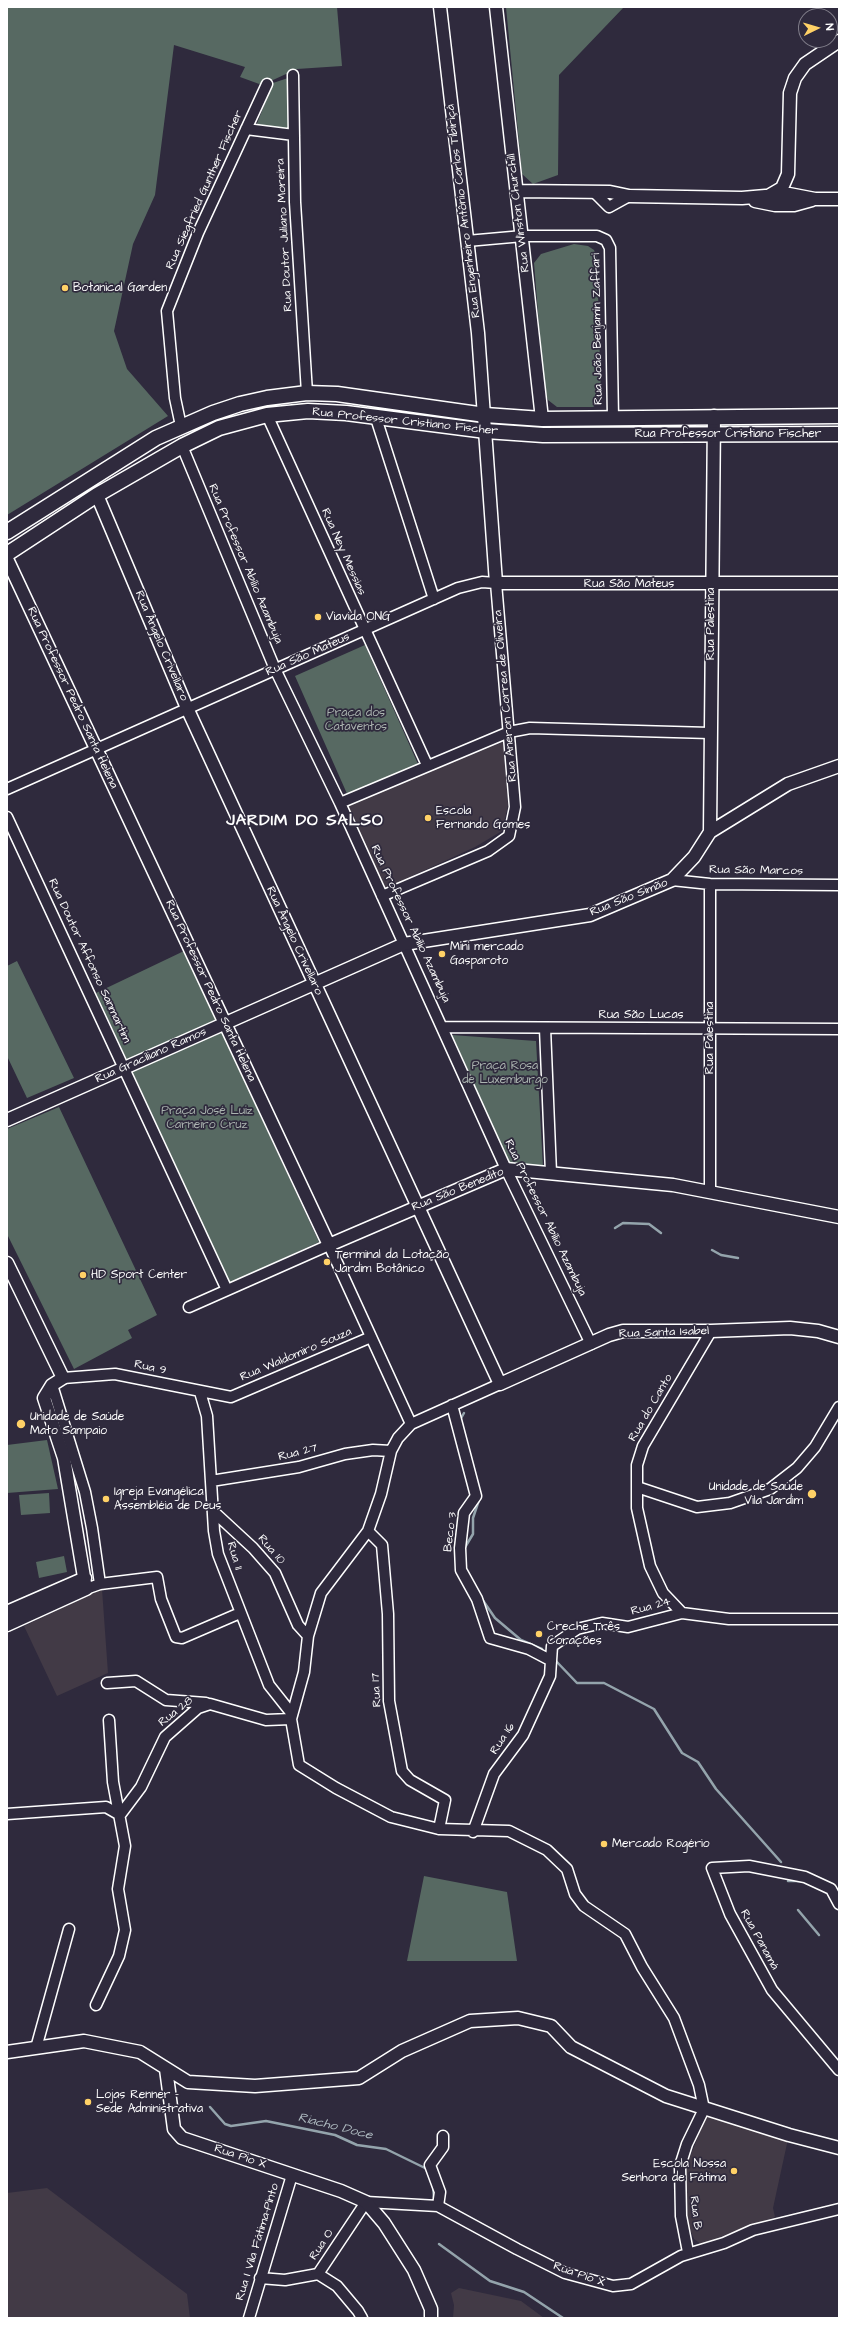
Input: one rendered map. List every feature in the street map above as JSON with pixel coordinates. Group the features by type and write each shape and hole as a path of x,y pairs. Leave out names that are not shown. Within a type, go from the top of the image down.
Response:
{"main road":[{"name":"Rua Professor Cristiano Fischer","path":"7,532 150,442 181,426 240,404 308,393 337,394 485,415 542,419 714,416 839,416"},
{"path":"399,421 401,403"},
{"name":"Rua Professor Cristiano Fischer","path":"7,554 97,495 182,446 219,428 267,415 308,410 486,431 543,435 714,433 839,434"}],"street":[{"name":"Rua Engenheiro Antônio Carlos Tibiriçá","path":"440,7 485,415"},
{"name":"Rua Winston Churchill","path":"496,7 523,236 542,419"},
{"path":"768,196 782,188 788,174 790,93 795,78 805,64 839,41"},
{"name":"Rua Doutor Juliano Moreira","path":"293,75 295,202 308,393"},
{"name":"Rua Siegfried Gunther Fischer","path":"181,426 175,398 167,311 201,226 267,84"},
{"path":"246,128 294,135"},
{"path":"788,174 798,190 815,199"},
{"path":"517,192 610,192 630,196 742,198 789,194 815,199 839,199"},
{"path":"594,192 609,207 630,196"},
{"path":"742,198 775,205 794,205 815,199"},
{"path":"467,241 523,236"},
{"name":"Rua João Benjamin Zaffari","path":"523,236 597,236 606,240 610,248 612,418"},
{"name":"Rua Ney Messias","path":"267,415 427,765"},
{"name":"Rua Aneron Correa de Oliveira","path":"382,896 488,851 509,836 516,807 496,583 485,415"},
{"name":"Rua Palestina","path":"710,832 711,584 714,416"},
{"path":"376,418 434,599"},
{"name":"Rua Professor Abílio Azambuja","path":"182,446 275,669 340,803 506,1169 591,1344"},
{"name":"Rua Ângelo Crivellaro","path":"97,495 187,708 500,1384"},
{"name":"Rua Professor Pedro Santa Helena","path":"7,559 411,1424"},
{"name":"Rua São Mateus","path":"7,789 458,588 482,582 711,584 839,583"},
{"path":"340,803 427,765 509,732 530,728 710,733"},
{"name":"Rua São Simão","path":"404,944 590,915 672,880 694,856 710,832 788,784 839,766"},
{"name":"Rua Doutor Affonso Sanmartim","path":"7,817 228,1290"},
{"name":"Rua São Marcos","path":"672,880 710,884 839,885"},
{"name":"Rua Palestina","path":"710,884 710,1191"},
{"name":"Rua Graciliano Ramos","path":"7,1120 404,944"},
{"name":"Rua São Lucas","path":"443,1028 839,1029"},
{"path":"545,1028 551,1173"},
{"name":"Rua São Benedito","path":"189,1307 417,1206 506,1169 674,1185 839,1217"},
{"path":"7,1263 64,1378 52,1385 44,1398 64,1458 85,1583"},
{"name":"Rua Santa Isabel","path":"411,1424 609,1335 623,1331 711,1331 790,1328 818,1331 839,1337"},
{"name":"Rua do Canto","path":"682,1613 663,1593 650,1566 637,1508 637,1465 643,1446 711,1331"},
{"name":"Rua Waldomiro Souza","path":"231,1397 371,1337"},
{"name":"Rua 9","path":"64,1378 116,1374 231,1397"},
{"path":"52,1385 85,1492 100,1584"},
{"name":"Rua 11","path":"200,1392 207,1416 214,1530 218,1554 269,1685 291,1716"},
{"name":"Beco 3","path":"452,1405 476,1496 464,1513 460,1548 461,1570 477,1599 490,1638 529,1649 550,1660"},
{"path":"637,1487 697,1507 730,1503 770,1489 797,1468 815,1447 839,1407"},
{"path":"411,1424 398,1438 391,1451 381,1494 368,1531 322,1593 308,1636 304,1672 291,1716 299,1765 336,1788 391,1817 439,1830 473,1832 509,1831 547,1850 567,1869 575,1894 584,1906 625,1934 642,1967 674,2018 699,2085 704,2109"},
{"name":"Rua 27","path":"211,1481 299,1467 345,1454 373,1450 391,1451"},
{"name":"Rua 10","path":"214,1512 253,1548 275,1573 298,1625 308,1636"},
{"name":"Rua 17","path":"368,1531 382,1545 388,1614 389,1701 402,1771 410,1780 445,1800 439,1830"},
{"path":"7,1612 85,1583 100,1584 157,1577 161,1599 176,1637 182,1638 240,1613"},
{"path":"7,1625 85,1583"},
{"path":"682,1613 729,1619 839,1619"},
{"name":"Rua 24","path":"550,1660 552,1646 576,1629 602,1623 628,1627 682,1613"},
{"name":"Rua 16","path":"473,1832 494,1774 523,1735 550,1676 550,1660"},
{"path":"107,1683 136,1681 166,1700 210,1704"},
{"name":"Rua 28","path":"120,1815 141,1787 165,1737 198,1708 210,1704 266,1720 291,1716"},
{"path":"96,2005 119,1956 125,1930 118,1889 125,1846 113,1782 109,1720"},
{"path":"7,1814 106,1807 120,1815"},
{"name":"Rua Panamá","path":"839,1904 831,1889 822,1883 805,1877 749,1866 712,1868 730,1914 772,1990 839,2070"},
{"path":"36,2048 69,1929"},
{"path":"7,2052 84,2041 140,2052 188,2082 255,2086 359,2078 402,2051 470,2021 518,2018 551,2026 571,2046 666,2096 789,2135 839,2148"},
{"name":"Rua Pio X","path":"166,2069 174,2129 182,2138 292,2174 366,2202 438,2206 517,2249 564,2272 613,2286 631,2284 688,2252 724,2243 753,2230 839,2209"},
{"name":"Rua B","path":"688,2252 681,2216 680,2166 686,2144 704,2109"},
{"path":"438,2206 440,2192 430,2165 443,2147 444,2136"},
{"name":"Rua I Vila Fátima-Pinto","path":"249,2318 292,2174"},
{"name":"Rua Pio X","path":"366,2202 384,2223 414,2270 431,2309 431,2318"},
{"name":"Rua O","path":"260,2278 285,2280 318,2274 366,2202"},
{"path":"318,2274 337,2286 362,2318"}],"shaded area":[{"name":"Escola Fernando Gomes","path":"503,742 508,805 502,831 475,847 384,889 345,805"},
{"path":"102,1589 108,1673 57,1696 24,1626"},
{"name":"Escola Nossa Senhora de Fátima","path":"707,2114 788,2139 773,2208 775,2217 701,2244 694,2239 686,2220 684,2209 684,2181 688,2162"},
{"path":"47,2188 187,2294 190,2318 7,2318 7,2193"},
{"path":"459,2288 521,2301 544,2318 453,2318 454,2305 451,2293"}],"green space":[{"name":"Botanical Garden","path":"7,7 337,7 342,66 297,69 262,85 240,77 245,67 174,45 155,195 133,244 114,331 127,369 168,416 7,515"},
{"path":"506,7 624,7 559,75 558,175 533,184 522,174"},
{"path":"288,78 288,130 256,126 273,83"},
{"path":"574,244 588,246 594,250 597,258 601,396 596,405 593,407 557,407 548,400 544,388 534,263 541,254"},
{"name":"Praça dos Cataventos","path":"365,645 418,764 348,796 295,676"},
{"name":"Praça José Luiz Carneiro Cruz","path":"184,951 319,1242 230,1283 96,993"},
{"path":"17,961 74,1078 27,1098 7,1056 7,966"},
{"name":"Praça Rosa de Luxemburgo","path":"452,1035 536,1041 543,1167 511,1166"},
{"name":"HD Sport Center","path":"59,1107 157,1315 128,1330 132,1338 74,1369 7,1234 7,1129"},
{"path":"47,1440 58,1489 7,1493 7,1445"},
{"path":"49,1493 50,1513 21,1515 19,1495"},
{"path":"64,1556 67,1572 39,1578 36,1562"},
{"path":"424,1876 507,1892 517,1961 407,1961"}],"waterway":[{"path":"615,1228 623,1223 649,1224 661,1233"},
{"path":"712,1250 721,1255 738,1258"},
{"path":"460,1420 464,1413"},
{"path":"464,1549 473,1534 473,1518 479,1500"},
{"path":"482,1599 495,1618 521,1640 542,1649"},
{"path":"556,1661 577,1683 604,1683 654,1709 682,1753 698,1762 716,1789 781,1862"},
{"path":"788,1881 802,1881"},
{"path":"798,1910 819,1935"},
{"name":"Riacho Doce","path":"210,2107 225,2124 231,2126 266,2121 335,2135 357,2145 386,2149 427,2169"},
{"name":"Riacho Doce","path":"433,2186 434,2198"},
{"path":"439,2244 490,2281 524,2292 563,2318"}],"place":[{"name":"Botanical Garden","path":"65,288"},
{"name":"Viavida ONG","path":"318,617"},
{"name":"Escola Fernando Gomes","path":"428,818"},
{"name":"Mini mercado Gasparoto","path":"442,954"},
{"name":"Terminal da Lotação Jardim Botânico","path":"327,1262"},
{"name":"HD Sport Center","path":"83,1275"},
{"name":"Unidade de Saúde Mato Sampaio","path":"21,1424"},
{"name":"Unidade de Saúde Vila Jardim","path":"812,1494"},
{"name":"Igreja Evangélica Assembléia de Deus","path":"106,1499"},
{"name":"Creche Três Corações","path":"539,1634"},
{"name":"Mercado Rogério","path":"604,1844"},
{"name":"Lojas Renner - Sede Administrativa","path":"88,2102"},
{"name":"Escola Nossa Senhora de Fátima","path":"734,2171"}],"district":[{"name":"JARDIM DO SALSO","path":"305,822"}]}
